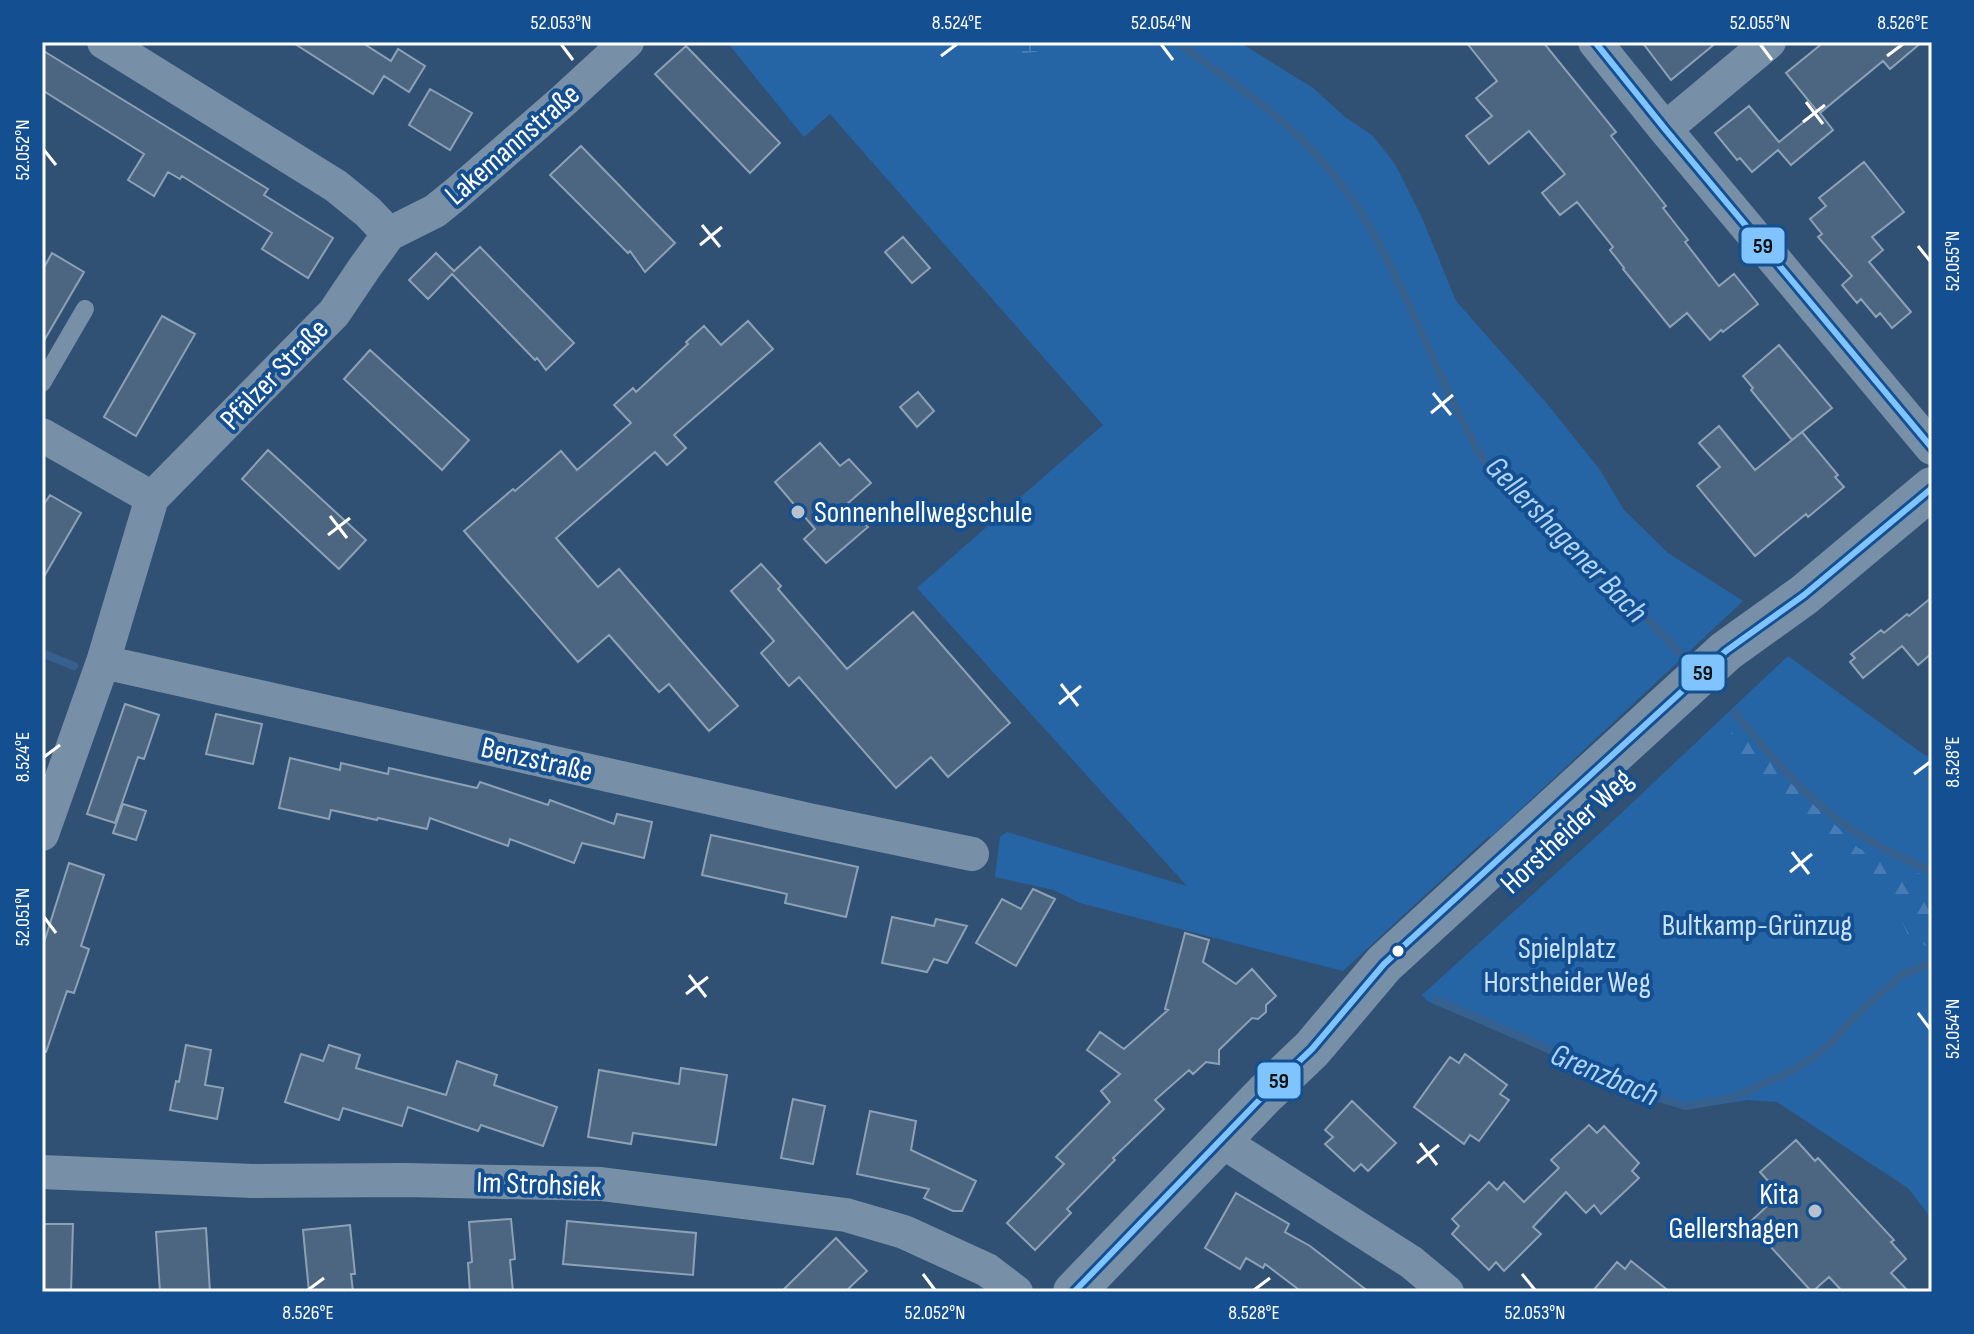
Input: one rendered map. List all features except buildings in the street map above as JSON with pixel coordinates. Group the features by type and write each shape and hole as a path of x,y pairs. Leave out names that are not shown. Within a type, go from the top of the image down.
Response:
{"street":[{"path":"104,42 336,186 389,234"},
{"name":"Lakemannstraße","path":"389,234 435,211 627,42"},
{"path":"1595,42 1932,448"},
{"path":"1665,129 1769,42"},
{"name":"Pfälzer Straße","path":"42,834 103,662 152,498 334,313 389,234"},
{"path":"42,435 152,498"},
{"name":"Horstheider Weg","path":"1074,1292 1312,1049 1401,983 1742,668 1804,595 1932,488"},
{"name":"Benzstraße","path":"103,662 972,854"},
{"path":"1220,1140 1411,1262 1447,1292"},
{"name":"Im Strohsiek","path":"42,1172 252,1181 601,1184 846,1215 904,1232 987,1270 1016,1292"}],"lane":[{"path":"42,383 85,309"}],"green space":[{"path":"727,42 1239,42 1313,88 1345,117 1372,135 1395,164 1422,218 1456,301 1548,405 1600,470 1624,510 1668,553 1743,601 1343,971 1080,903 1054,890 995,877 1000,837 1007,832 1187,886 917,588 1103,425 830,114 804,137"},
{"path":"909,42 1040,42 1037,52 1012,54 986,44"},
{"name":"Bultkamp-Grünzug","path":"1788,656 1932,758 1932,1219 1908,1188 1777,1102 1748,1100 1687,1109 1641,1096 1559,1057 1429,1002 1422,995"},
{"path":"1731,733 1745,733 1858,848 1932,879 1932,949 1909,937 1882,879 1808,839 1727,749"}],"waterway":[{"name":"Gellershagener Bach","path":"1177,42 1279,119 1331,172 1359,210 1383,251 1452,401 1489,468 1526,510 1624,597 1681,655"},
{"name":"Grenzbach","path":"42,653 74,666"},
{"name":"Gellershagener Bach","path":"1735,713 1769,754 1834,817 1869,840 1932,872"},
{"name":"Grenzbach","path":"1436,1000 1642,1093 1685,1106 1732,1098 1791,1071 1832,1042 1858,1013 1903,974 1932,965"}],"transit line":[{"name":"59","path":"1595,42 1932,448"},
{"name":"59","path":"1074,1292 1312,1049 1384,964 1726,651 1804,595 1932,488"}],"place":[{"name":"Sonnenhellwegschule","path":"798,512"},
{"name":"Kita Gellershagen","path":"1815,1211"}],"park label":[{"name":"Spielplatz Horstheider Weg","path":"1567,965"}]}
